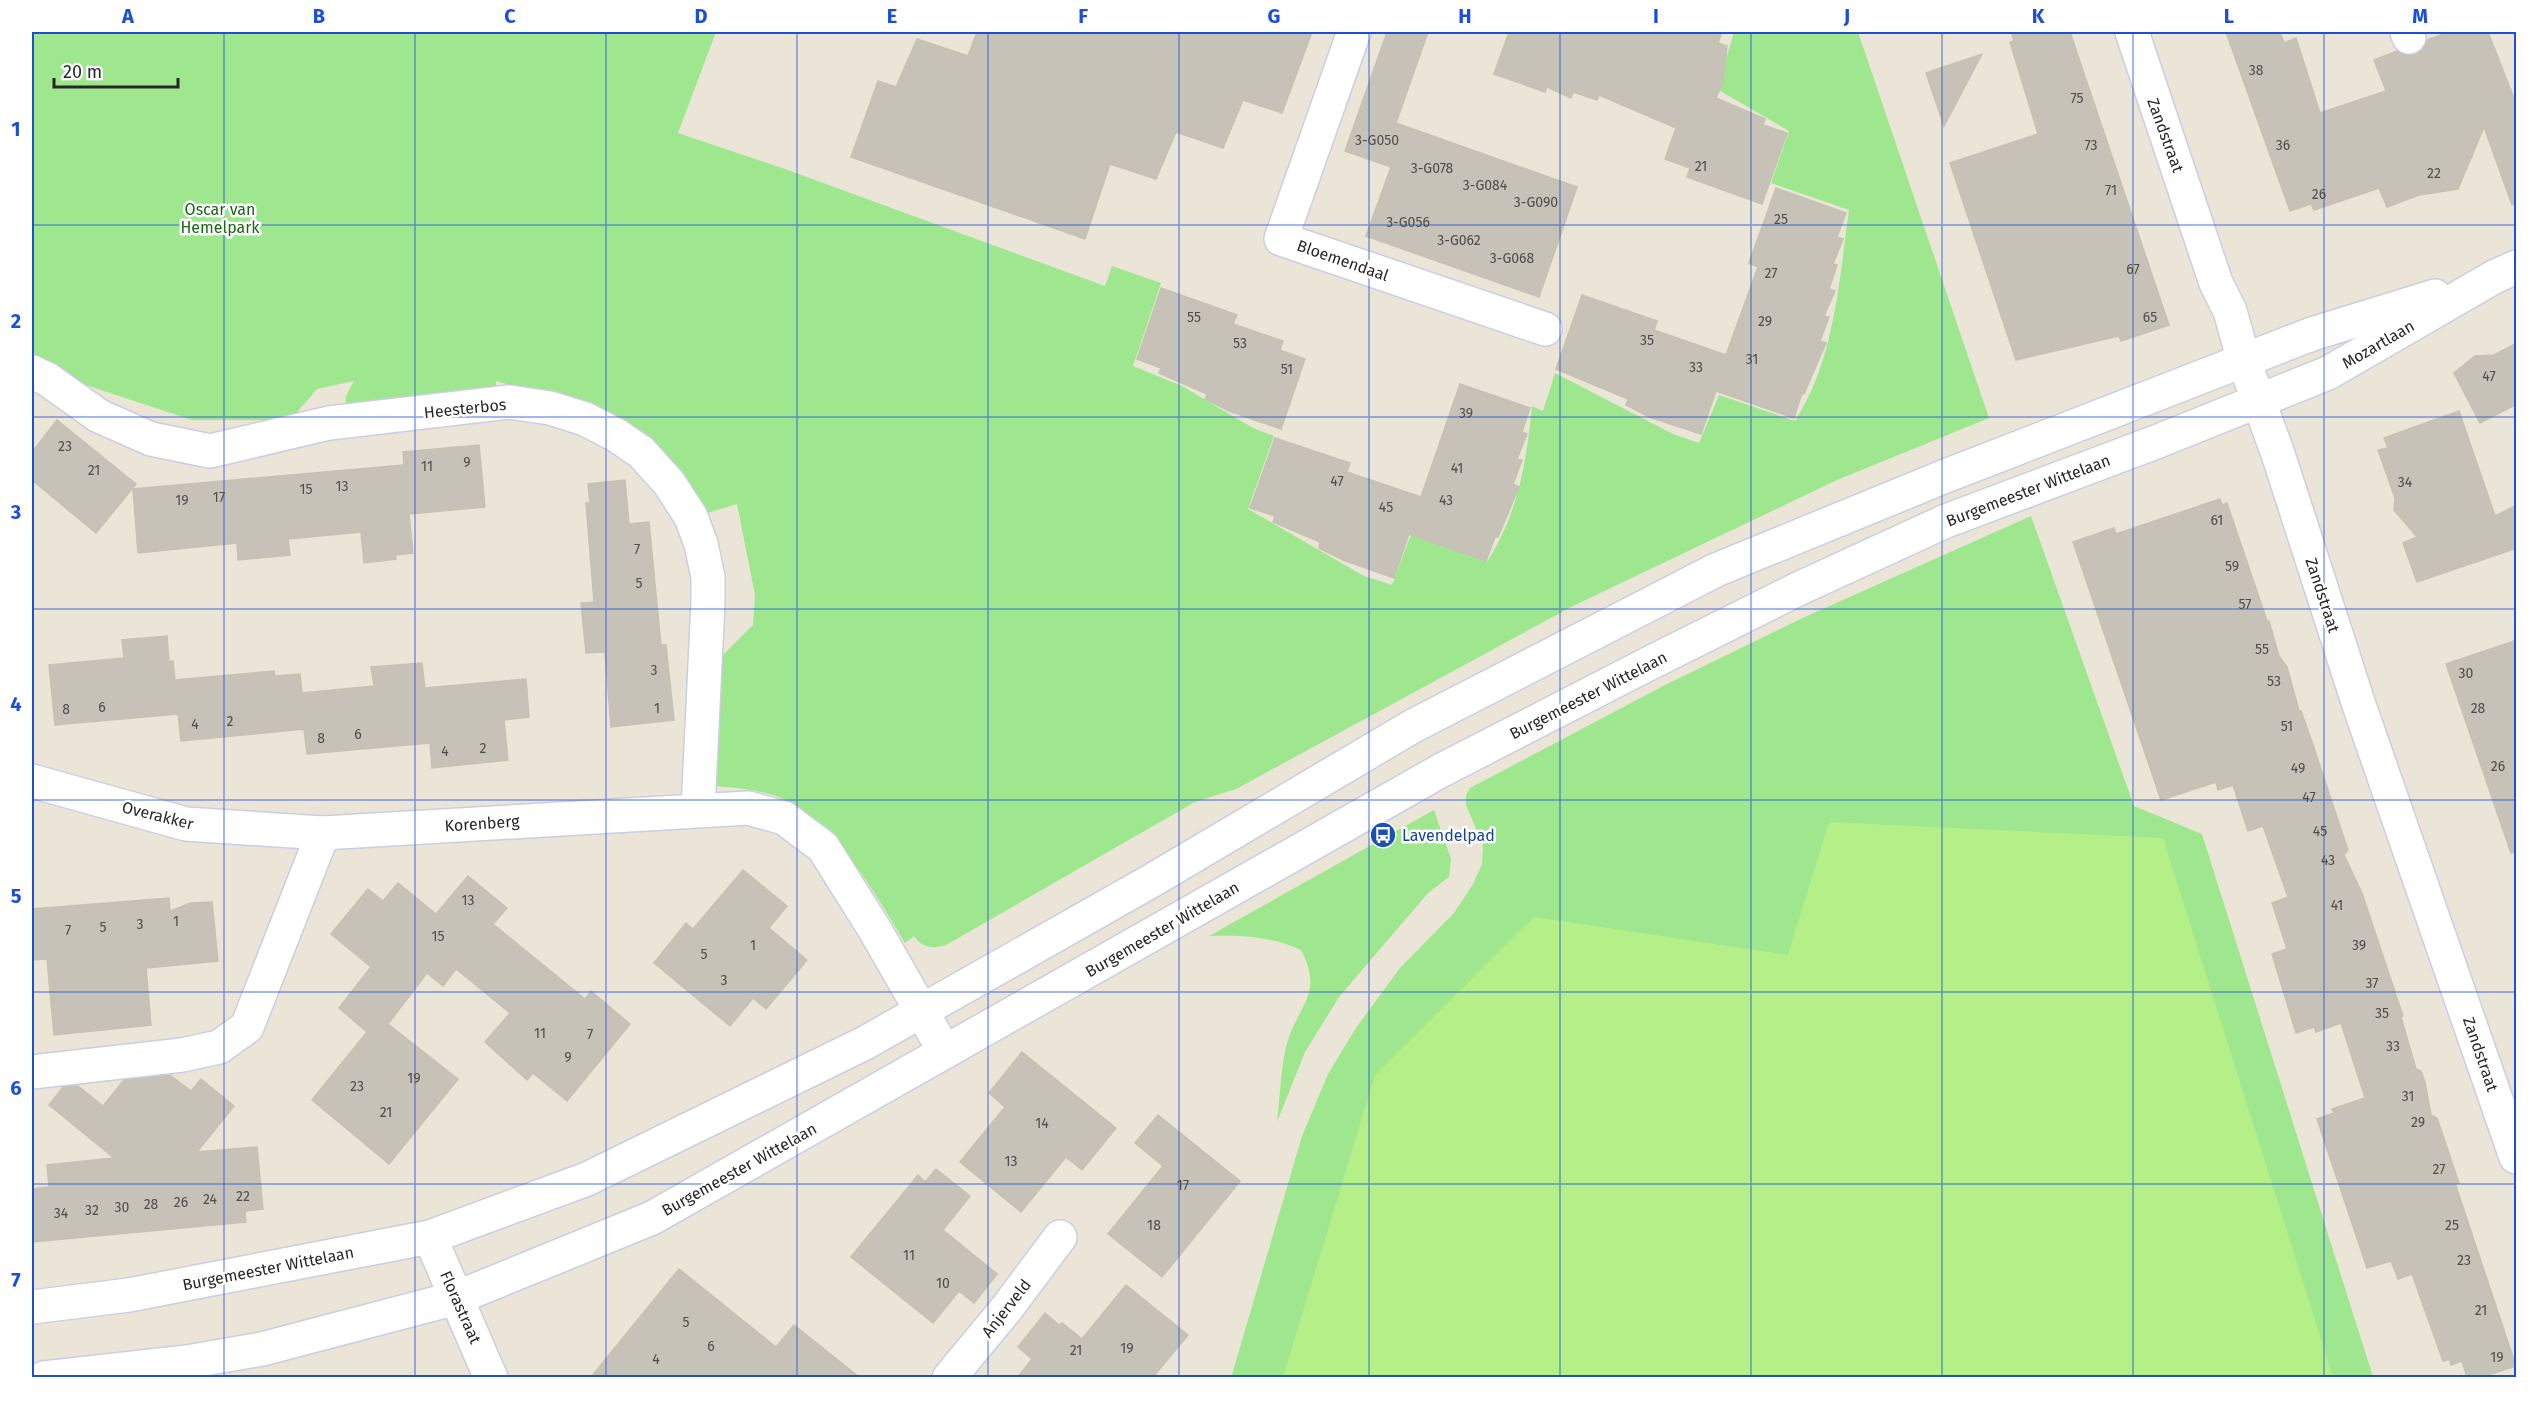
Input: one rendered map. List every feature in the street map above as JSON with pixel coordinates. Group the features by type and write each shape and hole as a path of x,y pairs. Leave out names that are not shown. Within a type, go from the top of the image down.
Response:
{"street":[{"name":"Bloemendaal","path":"1354,32 1281,238 1545,329"},
{"name":"Zandstraat","path":"2132,32 2216,283 2230,311 2244,361 2278,454 2362,716 2517,1157"},
{"name":"Mozartlaan","path":"2244,361 2312,334 2505,272"},
{"name":"Mozartlaan","path":"2257,400 2328,373 2505,272"},
{"name":"Burgemeester Wittelaan","path":"32,1307 129,1296 430,1237 587,1179 865,1043 1151,881 1413,726 1716,570 1948,475 2244,361"},
{"name":"Heesterbos","path":"32,372 99,416 151,439 210,451 329,423 510,402 550,408 585,418 616,435 641,452 669,483 692,517 706,566 708,602 698,810"},
{"name":"Burgemeester Wittelaan","path":"44,1377 187,1362 262,1349 456,1298 652,1218 1440,771 1788,594 1946,521 2156,442 2257,400"},
{"name":"Overakker","path":"32,781 186,824 323,833"},
{"name":"Korenberg","path":"323,833 748,807 784,819 823,847 875,930 945,1052"},
{"path":"32,1072 182,1055 219,1047 248,1027 323,833"},
{"name":"Florastraat","path":"430,1237 491,1377"},
{"name":"Anjerveld","path":"949,1377 1007,1308 1060,1237"}],"green space":[{"name":"Oscar van Hemelpark","path":"32,32 716,32 678,133 785,169 1105,286 1112,266 1161,283 1133,366 1182,386 1253,428 1274,436 1248,509 1364,576 1392,585 1411,535 1487,562 1514,506 1524,467 1532,406 1543,411 1555,373 1673,434 1699,443 1719,395 1795,421 1819,372 1827,346 1838,292 1849,210 1771,183 1789,131 1717,89 1734,32 1858,32 1989,418 1837,480 1573,606 1236,789 1195,802 946,945 928,946 914,936 905,943 869,885 839,844 805,812 788,801 761,792 711,786 718,660 753,625 755,595 737,504 701,515 690,490 519,388 496,381 496,393 345,409 346,396 354,381 317,389 293,417 271,420 192,420 83,384 32,358"},
{"path":"2031,516 2134,806 2202,834 2373,1377 1231,1378 1302,1136 1328,1074 1356,1028 1400,968 1454,913 1473,884 1482,864 1483,845 1466,805 1466,795 1470,788 1665,685 1807,616"},
{"path":"1434,810 1451,859 1449,877 1428,893 1339,997 1305,1052 1277,1122 1282,1069 1288,1040 1310,987 1307,964 1301,950 1278,942 1245,936 1209,936"},
{"path":"1829,822 2163,838 2333,1377 1283,1377 1375,1075 1534,917 1788,955"}],"building":[{"path":"977,32 1312,32 1282,113 1243,100 1223,148 1176,132 1156,179 1110,164 1085,239 851,157 878,81 896,87 917,39 968,56"},
{"path":"1387,32 1428,32 1396,123 1577,187 1539,297 1366,236 1391,167 1345,151"},
{"path":"1509,32 1722,32 1718,43 1727,46 1723,82 1716,98 1765,119 1763,125 1787,133 1762,204 1687,177 1690,168 1665,159 1676,128 1599,95 1597,100 1573,92 1571,98 1547,87 1545,92 1494,74"},
{"path":"2011,32 2070,32 2169,325 2121,341 2119,336 2016,360 1950,163 2038,134 2010,42 2014,41"},
{"path":"2226,32 2280,32 2284,43 2296,38 2320,113 2386,91 2374,60 2397,51 2406,55 2415,55 2423,49 2427,40 2449,32 2488,32 2517,106 2517,204 2512,205 2484,127 2458,189 2419,195 2387,207 2379,188 2314,210 2311,204 2290,211"},
{"path":"1982,54 1944,126 1926,73"},
{"path":"1776,188 1846,213 1837,237 1843,239 1833,264 1837,265 1829,289 1835,291 1824,316 1829,317 1820,341 1826,343 1804,394 1802,393 1794,418 1716,391 1701,434 1649,417 1626,405 1628,399 1556,369 1582,295 1657,321 1654,330 1726,355 1758,267 1749,263"},
{"path":"1161,288 1237,315 1233,324 1283,341 1280,350 1305,359 1281,429 1229,411 1205,399 1207,394 1159,373 1161,368 1137,359"},
{"path":"2517,343 2517,404 2480,423 2454,373 2475,356 2494,355"},
{"path":"1460,384 1530,408 1522,432 1527,434 1517,459 1522,460 1513,484 1519,487 1486,561 1409,534 1394,578 1343,560 1319,548 1320,542 1273,522 1275,516 1250,508 1275,438 1350,463 1347,472 1421,497"},
{"path":"2459,411 2495,516 2517,505 2517,548 2417,582 2403,543 2417,537 2394,510 2395,498 2378,450 2388,448 2384,438"},
{"path":"57,420 136,484 96,533 32,480 32,452"},
{"path":"479,445 485,507 409,514 413,553 395,555 396,559 364,563 361,532 288,539 290,555 238,560 237,543 138,553 133,489 404,465 403,452"},
{"path":"625,480 629,524 649,522 661,645 666,645 674,720 611,727 605,652 586,653 581,603 594,602 586,503 590,503 588,484"},
{"path":"2220,499 2222,505 2227,503 2279,656 2287,667 2299,711 2301,711 2311,739 2348,850 2344,855 2362,893 2403,1016 2401,1017 2416,1069 2421,1071 2425,1082 2431,1115 2437,1118 2459,1183 2455,1183 2516,1366 2482,1377 2467,1377 2462,1361 2451,1365 2449,1359 2443,1361 2412,1274 2398,1279 2391,1261 2367,1268 2317,1119 2334,1113 2332,1109 2365,1098 2341,1023 2316,1032 2314,1027 2296,1033 2272,954 2287,949 2272,903 2288,897 2263,826 2248,831 2233,785 2218,790 2216,782 2161,800 2073,542 2114,528 2116,534"},
{"path":"167,636 169,662 173,661 175,680 274,671 275,676 300,674 302,693 374,686 371,667 422,663 425,688 526,679 529,717 504,720 508,760 432,768 430,743 307,754 304,729 181,741 178,714 55,725 49,665 124,658 122,640"},
{"path":"2517,640 2517,852 2511,853 2446,664"},
{"path":"743,870 787,906 769,928 807,960 766,1009 753,998 730,1026 654,963 686,923 693,929"},
{"path":"468,876 507,908 493,924 585,999 591,991 630,1024 567,1101 533,1073 527,1080 485,1042 510,1013 456,969 443,986 427,973 388,1024 458,1079 389,1164 312,1100 367,1032 339,1008 371,967 331,934 368,889 383,901 398,883 436,914"},
{"path":"169,898 170,911 191,903 212,902 218,961 146,968 151,1025 54,1035 47,959 32,960 32,909"},
{"path":"1022,1052 1116,1128 1082,1170 1066,1157 1021,1212 960,1162 1005,1107 989,1093"},
{"path":"170,1075 191,1091 201,1079 234,1106 197,1152 257,1147 263,1209 245,1211 246,1222 32,1242 32,1189 49,1187 47,1165 114,1158 49,1105 63,1087 78,1086 103,1106 124,1080"},
{"path":"1158,1115 1240,1181 1162,1277 1108,1234 1163,1166 1135,1143"},
{"path":"936,1169 970,1196 943,1230 997,1274 974,1303 959,1291 933,1323 851,1257 918,1175 925,1182"},
{"path":"679,1269 776,1347 794,1325 859,1377 591,1377"},
{"path":"1126,1285 1188,1335 1153,1377 1018,1377 1032,1359 1018,1347 1045,1313 1082,1339"}],"place":[{"name":"Lavendelpad","path":"1383,835"}]}
